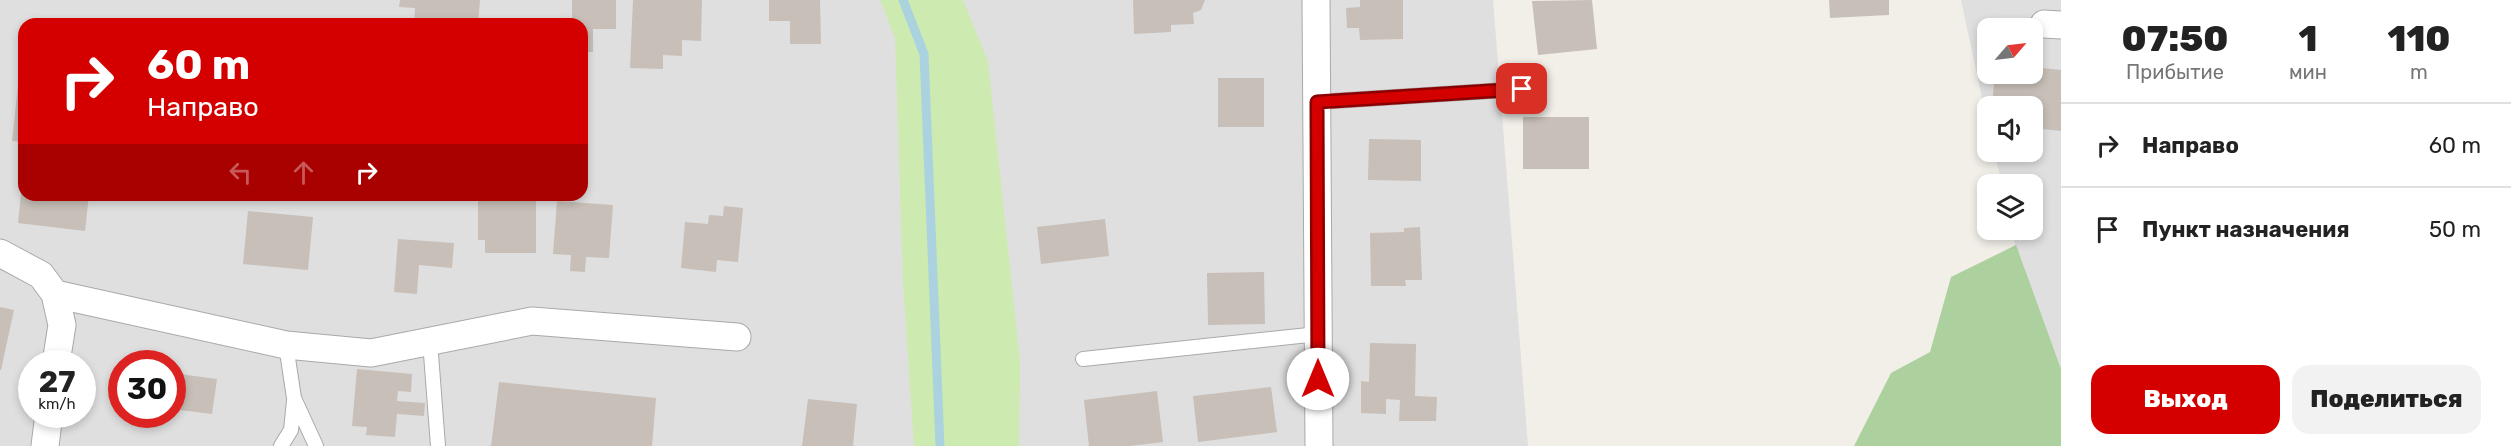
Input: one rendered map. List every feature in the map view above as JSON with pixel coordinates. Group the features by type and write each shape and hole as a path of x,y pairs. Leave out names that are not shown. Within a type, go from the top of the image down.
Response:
{"street":[{"path":"1316,0 1319,446"},
{"path":"0,253 41,275 55,294 62,325 58,350"},
{"path":"55,294 286,345 370,353 532,321 737,337"},
{"path":"45,446 47,428"}],"lane":[{"path":"1317,102 1522,89"},
{"path":"1083,359 1318,334"},
{"path":"430,341 438,446"},
{"path":"281,446 291,430 294,398 286,345"},
{"path":"294,398 316,446"}],"shaded area":[{"path":"0,0 1493,0 1528,446 0,446"},
{"path":"1961,0 2061,0 2061,446 2014,240 2043,240 2043,174 2000,174 1996,162 2043,162 2043,96 1982,96 1979,84 2043,84 2043,18 1977,18 1977,74"}],"green space":[{"path":"880,0 963,0 988,61 1020,361 1019,446 914,446 903,284 895,38"},
{"path":"2016,245 2061,369 2061,446 1854,446 1891,373 1930,352 1951,277"}],"building":[{"path":"400,0 480,0 478,18 414,18 415,8 399,7"},
{"path":"572,0 616,0 616,29 593,29 593,52 588,52 588,18 572,18"},
{"path":"633,0 702,0 701,41 682,40 682,56 663,55 663,69 630,68"},
{"path":"769,0 820,0 821,44 790,44 790,21 769,21"},
{"path":"1133,0 1205,0 1201,10 1193,13 1194,24 1171,25 1171,32 1134,34"},
{"path":"1360,0 1403,0 1403,39 1360,40 1359,28 1347,28 1346,8 1360,7"},
{"path":"1592,0 1597,49 1538,55 1532,1"},
{"path":"1829,0 1889,0 1889,15 1830,18"},
{"path":"2043,68 2061,70 2061,131 2043,129 2043,96 1993,96 1994,84 2043,84"},
{"path":"1218,78 1264,78 1264,127 1218,127"},
{"path":"18,85 18,142 12,141"},
{"path":"1523,117 1589,117 1589,169 1523,169"},
{"path":"1369,139 1421,140 1421,181 1368,180"},
{"path":"20,201 88,201 85,231 18,223"},
{"path":"478,201 536,201 536,253 485,253 485,240 478,240"},
{"path":"557,201 613,205 609,258 586,257 585,272 570,271 571,255 553,254"},
{"path":"724,206 743,208 738,262 717,260 716,272 681,268 685,222 708,224 709,215 723,216"},
{"path":"248,211 313,217 308,270 243,264"},
{"path":"1105,219 1109,256 1041,264 1037,227"},
{"path":"1420,227 1422,280 1405,280 1406,286 1371,286 1370,233 1404,232 1404,228"},
{"path":"398,239 454,243 452,268 419,265 417,294 394,292"},
{"path":"1264,272 1265,324 1208,325 1207,273"},
{"path":"0,307 14,310 1,370 0,370"},
{"path":"1370,343 1416,344 1415,396 1437,397 1436,421 1399,421 1400,400 1386,399 1386,414 1361,413 1361,381 1369,382"},
{"path":"357,369 412,374 411,392 398,391 397,401 425,403 424,416 397,414 395,437 366,435 367,427 352,426"},
{"path":"186,375 217,379 212,414 186,411"},
{"path":"499,382 656,398 652,446 491,446"},
{"path":"1271,387 1277,432 1198,442 1193,396"},
{"path":"1157,391 1163,442 1130,446 1089,446 1084,400"},
{"path":"808,399 857,404 853,446 802,446"}],"waterway":[{"path":"903,0 924,54 940,446"}],"route":[{"path":"1318,379 1317,102 1522,89"}]}
